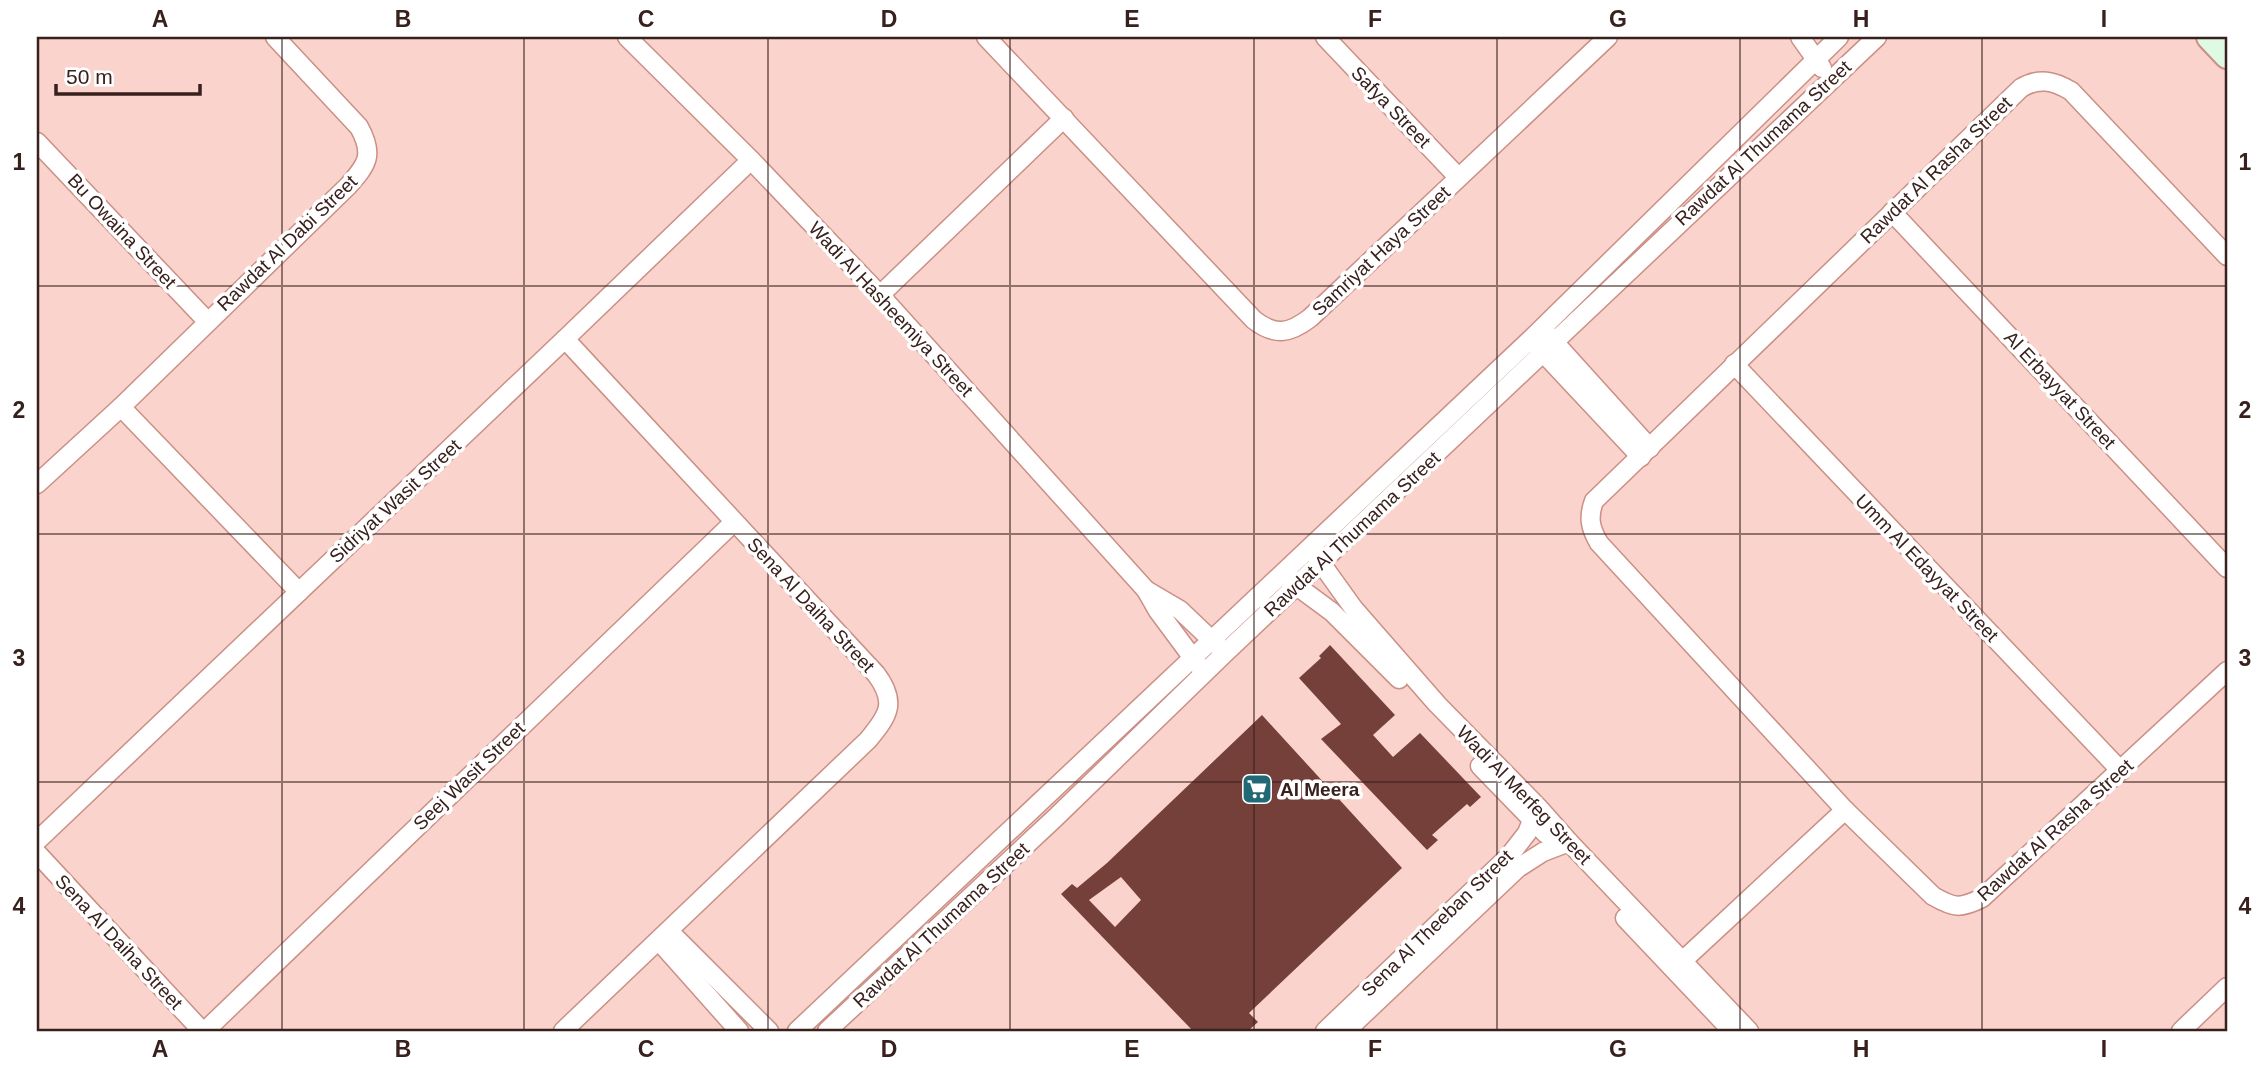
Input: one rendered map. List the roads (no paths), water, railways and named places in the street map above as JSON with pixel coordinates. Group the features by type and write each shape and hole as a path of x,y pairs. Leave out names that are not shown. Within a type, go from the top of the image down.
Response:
{"main road":[{"path":"2209,37 2227,56"}],"street":[{"name":"Rawdat Al Dabi Street","path":"37,484 121,407 348,186 366,164 369,155 359,127 275,37"},
{"name":"Wadi Al Hasheemiya Street","path":"627,37 751,160 880,295 1146,590 1205,673"},
{"name":"Samriyat Haya Street","path":"986,37 1254,320 1266,329 1275,331 1290,329 1310,318 1608,37"},
{"name":"Safya Street","path":"1325,37 1458,177"},
{"path":"1800,37 1831,79"},
{"path":"1837,37 1854,57"},
{"name":"Rawdat Al Thumama Street","path":"827,1031 1321,564 1837,37"},
{"name":"Rawdat Al Thumama Street","path":"797,1031 1310,548 1877,37"},
{"name":"Rawdat Al Rasha Street","path":"2227,256 2071,90 2049,81 2029,83 1594,501 1590,518 1599,543 1845,810 1933,896 1950,906 1968,905 1982,898 2227,671"},
{"path":"880,295 1064,118"},
{"name":"Bu Owaina Street","path":"37,142 207,321"},
{"name":"Sidriyat Wasit Street","path":"37,841 751,160"},
{"name":"Al Erbayyat Street","path":"1892,212 2227,568"},
{"name":"Sena Al Daiha Street","path":"563,1031 868,740 889,709 888,695 876,674 565,339"},
{"path":"1543,340 1646,453"},
{"name":"Umm Al Edayyat Street","path":"1734,364 2121,771"},
{"path":"121,407 299,592"},
{"name":"Seej Wasit Street","path":"203,1031 734,522"},
{"name":"Wadi Al Merfeg Street","path":"1310,548 1354,609 1437,704 1562,844 1677,965 1732,1031"},
{"name":"Wadi Al Merfeg Street","path":"1282,575 1332,612 1386,664 1428,712 1535,813"},
{"name":"Wadi Al Hasheemiya Street","path":"1146,590 1180,610 1225,653"},
{"path":"1677,965 1845,810"},
{"name":"Sena Al Theeban Street","path":"1325,1031 1509,856 1527,833 1535,813"},
{"name":"Sena Al Theeban Street","path":"1346,1031 1518,869 1536,856 1562,844"},
{"name":"Sena Al Daiha Street","path":"37,853 203,1031"},
{"path":"664,936 739,1031"},
{"path":"664,936 769,1031"},
{"name":"Wadi Al Merfeg Street","path":"1677,965 1749,1031"},
{"path":"2181,1031 2227,987"},
{"path":"2197,1031 2227,1003"}],"place":[{"name":"Al Meera","path":"1257,789"}]}
